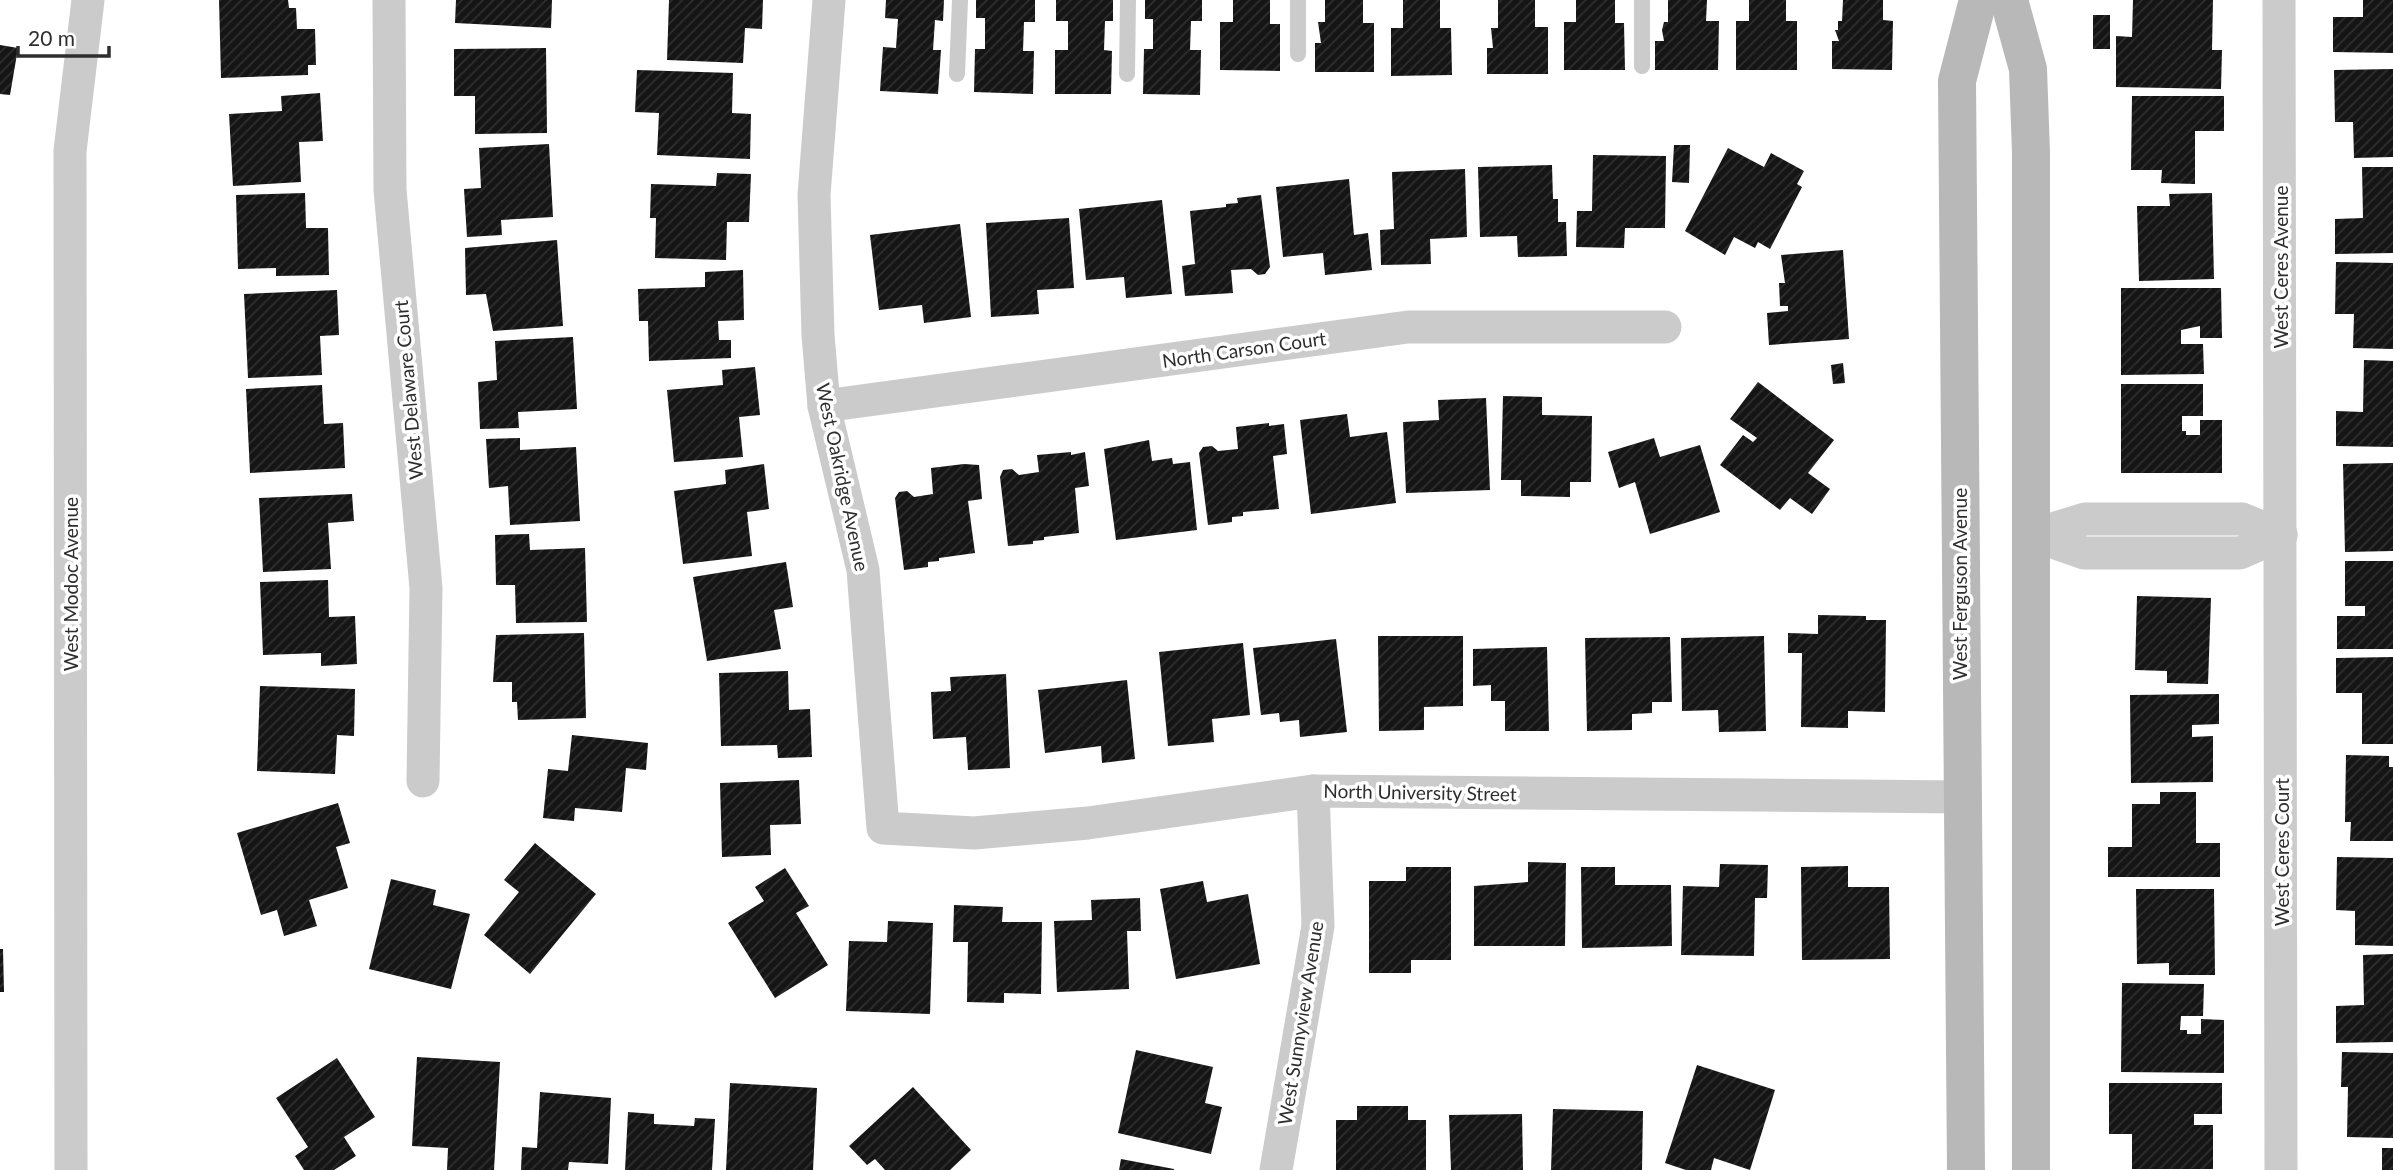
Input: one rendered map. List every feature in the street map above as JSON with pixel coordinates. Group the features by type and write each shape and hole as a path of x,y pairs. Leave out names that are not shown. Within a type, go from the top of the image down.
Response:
{"street":[{"name":"West Modoc Avenue","path":"71,1170 70,151 88,0"},
{"name":"West Delaware Court","path":"389,0 390,190 426,588 423,781"},
{"name":"West Oakridge Avenue","path":"828,0 814,195 818,335 824,406 863,570 883,828"},
{"name":"West Ferguson Avenue","path":"1966,1170 1957,80 1978,0"},
{"path":"2009,0 2028,69 2031,153 2031,1170"},
{"name":"West Ceres Avenue","path":"2279,0 2281,535"},
{"name":"North Carson Court","path":"824,406 1408,327 1665,327"},
{"path":"2033,535 2084,553 2240,553 2281,535"},
{"name":"West Ceres Court","path":"2281,535 2281,1170"},
{"name":"North University Street","path":"883,828 974,833 1088,823 1313,791 1961,797"},
{"name":"West Sunnyview Avenue","path":"1276,1170 1318,926 1313,791"}],"lane":[{"path":"957,74 960,0"},
{"path":"1127,74 1128,0"},
{"path":"1298,0 1298,54"},
{"path":"1642,0 1642,66"}],"building":[{"path":"219,0 288,0 289,8 296,8 297,29 315,29 316,65 308,65 308,75 221,78"},
{"path":"456,0 552,0 551,28 455,23"},
{"path":"669,0 763,0 762,29 745,28 743,63 667,60"},
{"path":"886,0 944,0 943,21 935,20 933,50 941,50 938,94 880,91 883,47 896,48 898,19 885,18"},
{"path":"976,0 1035,0 1035,22 1024,22 1023,51 1034,51 1033,94 974,92 975,49 985,49 985,18 976,18"},
{"path":"1056,0 1113,0 1113,21 1105,21 1104,50 1112,51 1111,94 1055,94 1055,50 1068,50 1068,21 1056,21"},
{"path":"1145,0 1202,0 1202,21 1191,21 1190,50 1201,50 1200,95 1143,94 1144,49 1153,49 1153,19 1145,19"},
{"path":"1233,0 1270,0 1270,24 1280,24 1280,71 1220,70 1220,22 1233,22"},
{"path":"1325,0 1363,0 1363,23 1374,23 1374,72 1315,72 1315,43 1321,43 1318,22 1325,22"},
{"path":"1403,0 1440,0 1440,28 1451,28 1452,75 1391,76 1391,28 1403,28"},
{"path":"1498,0 1535,0 1535,27 1548,27 1548,74 1487,74 1487,48 1493,48 1491,28 1498,28"},
{"path":"1576,0 1615,0 1615,23 1624,23 1625,70 1564,70 1564,22 1576,22"},
{"path":"1668,0 1707,0 1706,21 1719,21 1718,70 1655,70 1655,41 1664,41 1662,30 1664,22 1668,22"},
{"path":"1749,0 1786,0 1786,21 1797,21 1797,70 1736,70 1736,21 1749,21"},
{"path":"1843,0 1883,0 1883,20 1893,21 1892,70 1832,69 1832,41 1839,41 1835,30 1838,30 1838,21 1842,21"},
{"path":"2133,0 2213,0 2212,50 2222,50 2221,89 2116,87 2116,36 2132,37"},
{"path":"2363,0 2393,0 2393,53 2333,52 2333,17 2363,17"},
{"path":"2093,15 2110,15 2110,49 2093,49"},
{"path":"0,45 18,48 10,95 0,94"},
{"path":"546,48 547,133 475,134 475,96 454,96 454,49"},
{"path":"2393,69 2393,157 2354,158 2353,122 2335,122 2334,70"},
{"path":"637,70 733,73 732,113 751,114 750,159 657,155 659,113 635,112"},
{"path":"320,93 323,141 299,142 301,182 233,186 229,114 282,111 281,96"},
{"path":"2132,96 2224,96 2224,131 2195,131 2195,184 2161,183 2162,170 2131,170"},
{"path":"549,144 553,217 501,220 502,235 467,237 464,189 481,188 479,148"},
{"path":"1674,145 1690,145 1689,183 1672,182"},
{"path":"1728,148 1764,167 1771,153 1804,171 1797,184 1802,187 1770,249 1758,242 1755,248 1734,237 1725,255 1685,231"},
{"path":"1593,155 1666,156 1665,228 1625,228 1624,248 1576,247 1577,211 1592,211"},
{"path":"1552,165 1553,199 1558,199 1558,222 1566,222 1567,256 1518,257 1517,236 1480,237 1478,167"},
{"path":"2362,167 2393,167 2393,253 2335,254 2335,219 2363,218"},
{"path":"1465,169 1467,237 1430,239 1431,264 1381,265 1380,230 1394,229 1392,172"},
{"path":"717,173 751,174 749,222 727,222 726,260 655,258 656,218 650,218 651,184 716,186"},
{"path":"1349,179 1354,235 1368,233 1372,270 1325,275 1323,253 1283,257 1276,187"},
{"path":"305,193 306,228 328,228 329,275 276,276 276,268 238,269 236,195"},
{"path":"2212,193 2214,279 2139,281 2137,206 2170,206 2169,194"},
{"path":"1261,195 1270,267 1265,274 1258,275 1251,269 1231,270 1233,293 1185,296 1182,266 1195,264 1190,211 1226,207 1226,204 1238,203 1237,198"},
{"path":"1162,200 1172,294 1126,298 1124,277 1086,280 1079,209"},
{"path":"1069,218 1074,288 1037,290 1039,314 991,317 986,223"},
{"path":"960,224 971,317 924,323 922,305 879,310 870,235"},
{"path":"557,240 563,326 493,331 486,294 466,295 465,248"},
{"path":"1843,250 1849,339 1769,345 1767,313 1788,311 1788,306 1780,306 1779,283 1785,283 1781,255"},
{"path":"2336,262 2393,263 2393,349 2353,348 2354,314 2335,314"},
{"path":"743,270 744,320 718,321 719,340 731,340 731,358 649,361 648,321 639,321 638,289 705,287 705,272"},
{"path":"2121,288 2221,288 2222,338 2200,338 2200,326 2181,330 2181,344 2203,344 2204,374 2121,375"},
{"path":"337,290 339,335 320,336 322,375 248,378 244,294"},
{"path":"573,337 577,409 518,412 519,428 480,429 478,382 497,380 495,341"},
{"path":"2364,360 2393,361 2393,447 2336,446 2336,411 2363,412"},
{"path":"1843,363 1845,383 1833,384 1831,365"},
{"path":"755,367 760,415 739,417 743,457 674,462 667,390 723,385 722,370"},
{"path":"1758,382 1834,440 1808,473 1830,489 1812,514 1790,498 1780,510 1720,465 1743,435 1753,442 1757,438 1730,419"},
{"path":"2121,384 2203,384 2203,416 2182,416 2182,431 2186,431 2186,435 2200,435 2200,420 2222,420 2222,473 2121,473"},
{"path":"322,385 324,424 343,423 345,468 250,473 246,389"},
{"path":"1503,396 1542,397 1542,415 1592,416 1591,482 1570,482 1570,497 1521,496 1521,480 1501,480"},
{"path":"1486,398 1490,490 1406,493 1403,422 1439,420 1438,400"},
{"path":"1347,414 1350,437 1387,432 1396,503 1311,514 1300,420"},
{"path":"1269,423 1269,426 1284,424 1287,454 1273,456 1279,509 1243,512 1243,516 1232,517 1232,522 1208,525 1199,453 1203,447 1212,446 1218,451 1238,449 1236,427"},
{"path":"520,438 520,450 576,447 580,521 510,525 508,486 489,488 486,439"},
{"path":"1654,438 1660,457 1700,445 1720,512 1650,534 1635,482 1619,488 1608,452"},
{"path":"1149,440 1152,461 1172,458 1173,464 1190,462 1197,530 1116,540 1104,449"},
{"path":"1071,452 1071,455 1085,452 1089,486 1075,488 1079,533 1044,537 1044,540 1033,541 1033,544 1008,546 1000,477 1003,470 1012,469 1019,475 1039,472 1037,455"},
{"path":"2393,463 2393,551 2345,552 2343,464"},
{"path":"764,464 769,509 747,512 752,556 683,564 674,491 726,484 725,470"},
{"path":"979,465 982,499 968,501 975,553 939,558 939,561 928,562 928,567 904,570 895,498 899,492 907,491 914,497 933,494 931,468"},
{"path":"352,494 354,521 328,523 331,569 263,572 259,498"},
{"path":"529,534 530,550 585,548 587,622 516,623 515,585 496,585 495,535"},
{"path":"2345,561 2393,561 2393,649 2337,649 2337,616 2365,616 2365,606 2345,606"},
{"path":"786,562 793,607 774,610 781,649 707,661 693,577"},
{"path":"328,580 329,617 355,616 357,664 321,666 321,653 263,655 260,582"},
{"path":"2137,596 2211,598 2208,684 2167,683 2167,671 2135,670"},
{"path":"1818,615 1866,616 1866,620 1886,620 1885,712 1848,711 1848,728 1801,727 1802,653 1788,653 1788,633 1818,634"},
{"path":"584,633 586,718 518,720 517,702 512,702 512,682 493,682 496,635"},
{"path":"1378,636 1463,636 1463,706 1424,707 1424,730 1379,731"},
{"path":"1764,636 1766,731 1719,732 1718,710 1682,711 1681,638"},
{"path":"1670,637 1672,702 1652,702 1652,713 1632,714 1632,730 1587,731 1585,638"},
{"path":"1336,639 1347,732 1300,737 1299,720 1280,722 1279,713 1261,715 1253,648"},
{"path":"1243,643 1250,715 1212,719 1214,742 1168,746 1159,652"},
{"path":"1547,647 1549,731 1505,731 1505,701 1491,701 1491,685 1473,686 1473,649"},
{"path":"2393,657 2393,744 2362,744 2362,693 2336,693 2336,658"},
{"path":"788,671 789,710 810,709 812,757 778,758 777,745 721,746 719,673"},
{"path":"1006,674 1010,768 968,770 966,737 933,739 931,692 951,691 950,677"},
{"path":"1127,680 1135,759 1102,763 1101,746 1045,753 1038,690"},
{"path":"260,686 355,689 354,736 337,735 335,774 257,771"},
{"path":"2219,694 2219,724 2192,725 2192,737 2213,736 2213,782 2131,783 2130,695"},
{"path":"572,735 648,743 646,770 626,768 622,812 575,808 574,821 543,818 548,769 568,771"},
{"path":"2346,755 2389,756 2389,767 2393,767 2393,841 2350,841 2351,822 2345,822"},
{"path":"799,780 801,824 770,825 771,855 722,857 720,783"},
{"path":"2160,792 2196,792 2196,843 2220,843 2220,877 2108,877 2108,847 2132,847 2132,804 2160,804"},
{"path":"338,803 350,843 336,847 348,888 309,900 317,926 284,936 277,910 261,915 237,833"},
{"path":"535,843 596,894 530,974 484,935 519,892 504,880"},
{"path":"2337,857 2393,858 2393,946 2355,945 2355,911 2336,910"},
{"path":"1528,862 1566,863 1565,946 1474,946 1474,886 1528,882"},
{"path":"1720,864 1768,865 1767,898 1755,898 1754,956 1681,955 1683,886 1719,887"},
{"path":"1848,866 1848,887 1889,887 1890,959 1802,960 1801,867"},
{"path":"1406,867 1451,867 1451,960 1411,960 1411,973 1369,973 1369,881 1406,881"},
{"path":"1581,867 1615,867 1615,885 1671,885 1672,946 1582,948"},
{"path":"785,868 809,906 796,913 828,965 775,998 728,923 764,901 755,887"},
{"path":"391,879 436,890 433,905 470,914 451,989 369,969"},
{"path":"1203,881 1207,902 1248,894 1260,964 1176,979 1160,889"},
{"path":"2136,889 2214,889 2215,975 2169,975 2169,963 2137,964"},
{"path":"1140,898 1141,931 1127,931 1129,989 1057,992 1054,921 1092,920 1091,900"},
{"path":"954,905 1003,907 1002,922 1042,922 1041,994 1004,993 1004,1003 967,1002 968,942 953,942"},
{"path":"888,921 933,923 930,1014 846,1011 849,941 887,942"},
{"path":"0,949 3,949 4,992 0,992"},
{"path":"2393,954 2393,1042 2336,1043 2336,1006 2364,1005 2363,955"},
{"path":"2122,983 2204,984 2203,1016 2181,1016 2180,1030 2187,1030 2187,1034 2201,1034 2201,1019 2224,1020 2224,1073 2121,1072"},
{"path":"1136,1050 1213,1067 1205,1103 1222,1107 1211,1154 1118,1133"},
{"path":"2342,1052 2393,1053 2393,1138 2347,1137 2348,1087 2341,1087"},
{"path":"417,1057 500,1062 494,1170 447,1170 448,1148 412,1146"},
{"path":"337,1058 375,1117 344,1137 356,1156 334,1170 304,1170 295,1156 308,1147 276,1098"},
{"path":"1697,1065 1775,1090 1750,1170 1714,1158 1711,1170 1686,1170 1665,1163"},
{"path":"730,1083 817,1088 813,1170 726,1170"},
{"path":"2109,1083 2222,1083 2222,1114 2194,1114 2194,1125 2213,1125 2213,1169 2132,1169 2132,1134 2109,1134"},
{"path":"913,1087 971,1150 950,1170 885,1170 875,1159 867,1165 849,1146"},
{"path":"540,1092 611,1098 608,1164 569,1162 568,1170 521,1170 522,1147 537,1148"},
{"path":"1357,1106 1408,1106 1408,1120 1426,1120 1426,1170 1336,1170 1336,1120 1357,1120"},
{"path":"1553,1109 1643,1111 1642,1170 1551,1170"},
{"path":"628,1112 654,1114 654,1124 694,1126 695,1118 715,1119 712,1170 625,1170"},
{"path":"1522,1114 1523,1170 1451,1170 1449,1115"},
{"path":"2382,1148 2393,1148 2393,1170 2382,1170"},
{"path":"1121,1159 1174,1169 1174,1170 1119,1170"}]}
